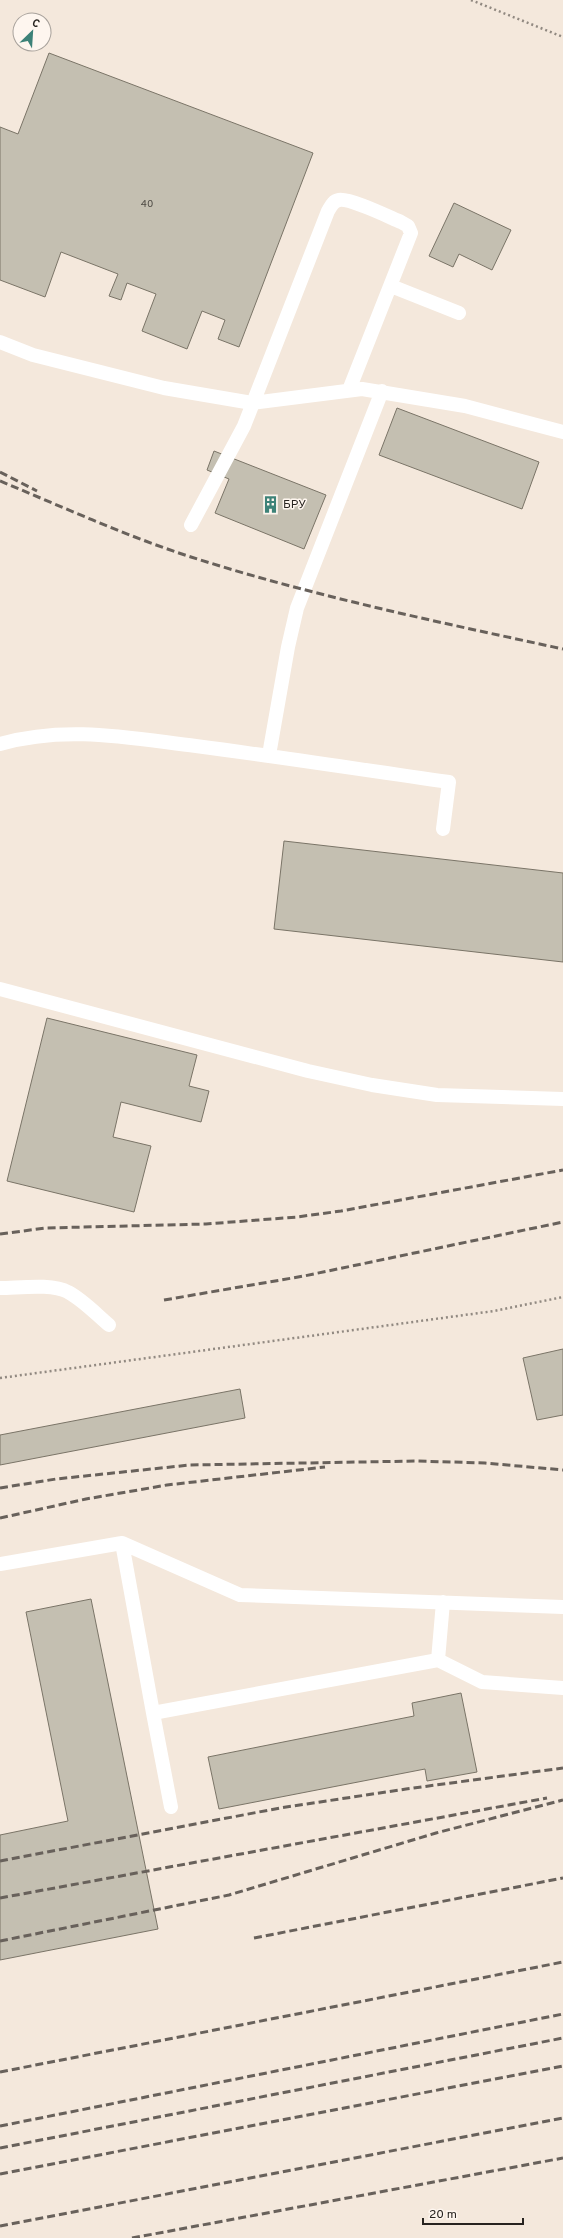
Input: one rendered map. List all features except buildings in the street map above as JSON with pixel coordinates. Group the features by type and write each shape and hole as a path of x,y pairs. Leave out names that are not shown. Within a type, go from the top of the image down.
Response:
{"lane":[{"path":"191,525 235,446 332,203 338,200 351,202 408,226 411,233 349,390"},
{"path":"391,286 459,313"},
{"path":"0,342 33,356 164,388 252,403 362,389 465,406 563,432"},
{"path":"269,755 288,646 297,608 382,392"},
{"path":"0,744 25,737 60,733 97,734 269,755 448,782 442,829"},
{"path":"0,989 308,1071 372,1085 437,1096 563,1099"},
{"path":"0,1288 46,1287 62,1290 78,1299 109,1325"},
{"path":"0,1564 122,1543 240,1595 563,1607"},
{"path":"122,1543 171,1807"},
{"path":"438,1660 443,1602"},
{"path":"153,1712 438,1660 482,1682 563,1688"}],"path":[{"path":"471,0 563,37"},
{"path":"0,1378 494,1311 563,1297"}],"railway":[{"path":"0,472 37,491"},
{"path":"0,481 143,540 237,571 376,608 563,649"},
{"path":"0,1234 46,1228 206,1224 297,1217 341,1211 563,1170"},
{"path":"164,1300 304,1276 563,1222"},
{"path":"0,1488 56,1479 190,1465 417,1461 485,1463 563,1470"},
{"path":"0,1518 86,1499 167,1485 325,1467"},
{"path":"0,1861 280,1808 563,1768"},
{"path":"0,1898 547,1798"},
{"path":"0,1941 229,1895 436,1833 563,1800"},
{"path":"254,1938 563,1878"},
{"path":"0,2072 563,1962"},
{"path":"0,2126 563,2014"},
{"path":"0,2148 563,2038"},
{"path":"0,2174 563,2066"},
{"path":"0,2226 563,2118"},
{"path":"132,2238 563,2158"}],"place":[{"name":"БРУ","path":"270,504"}]}
